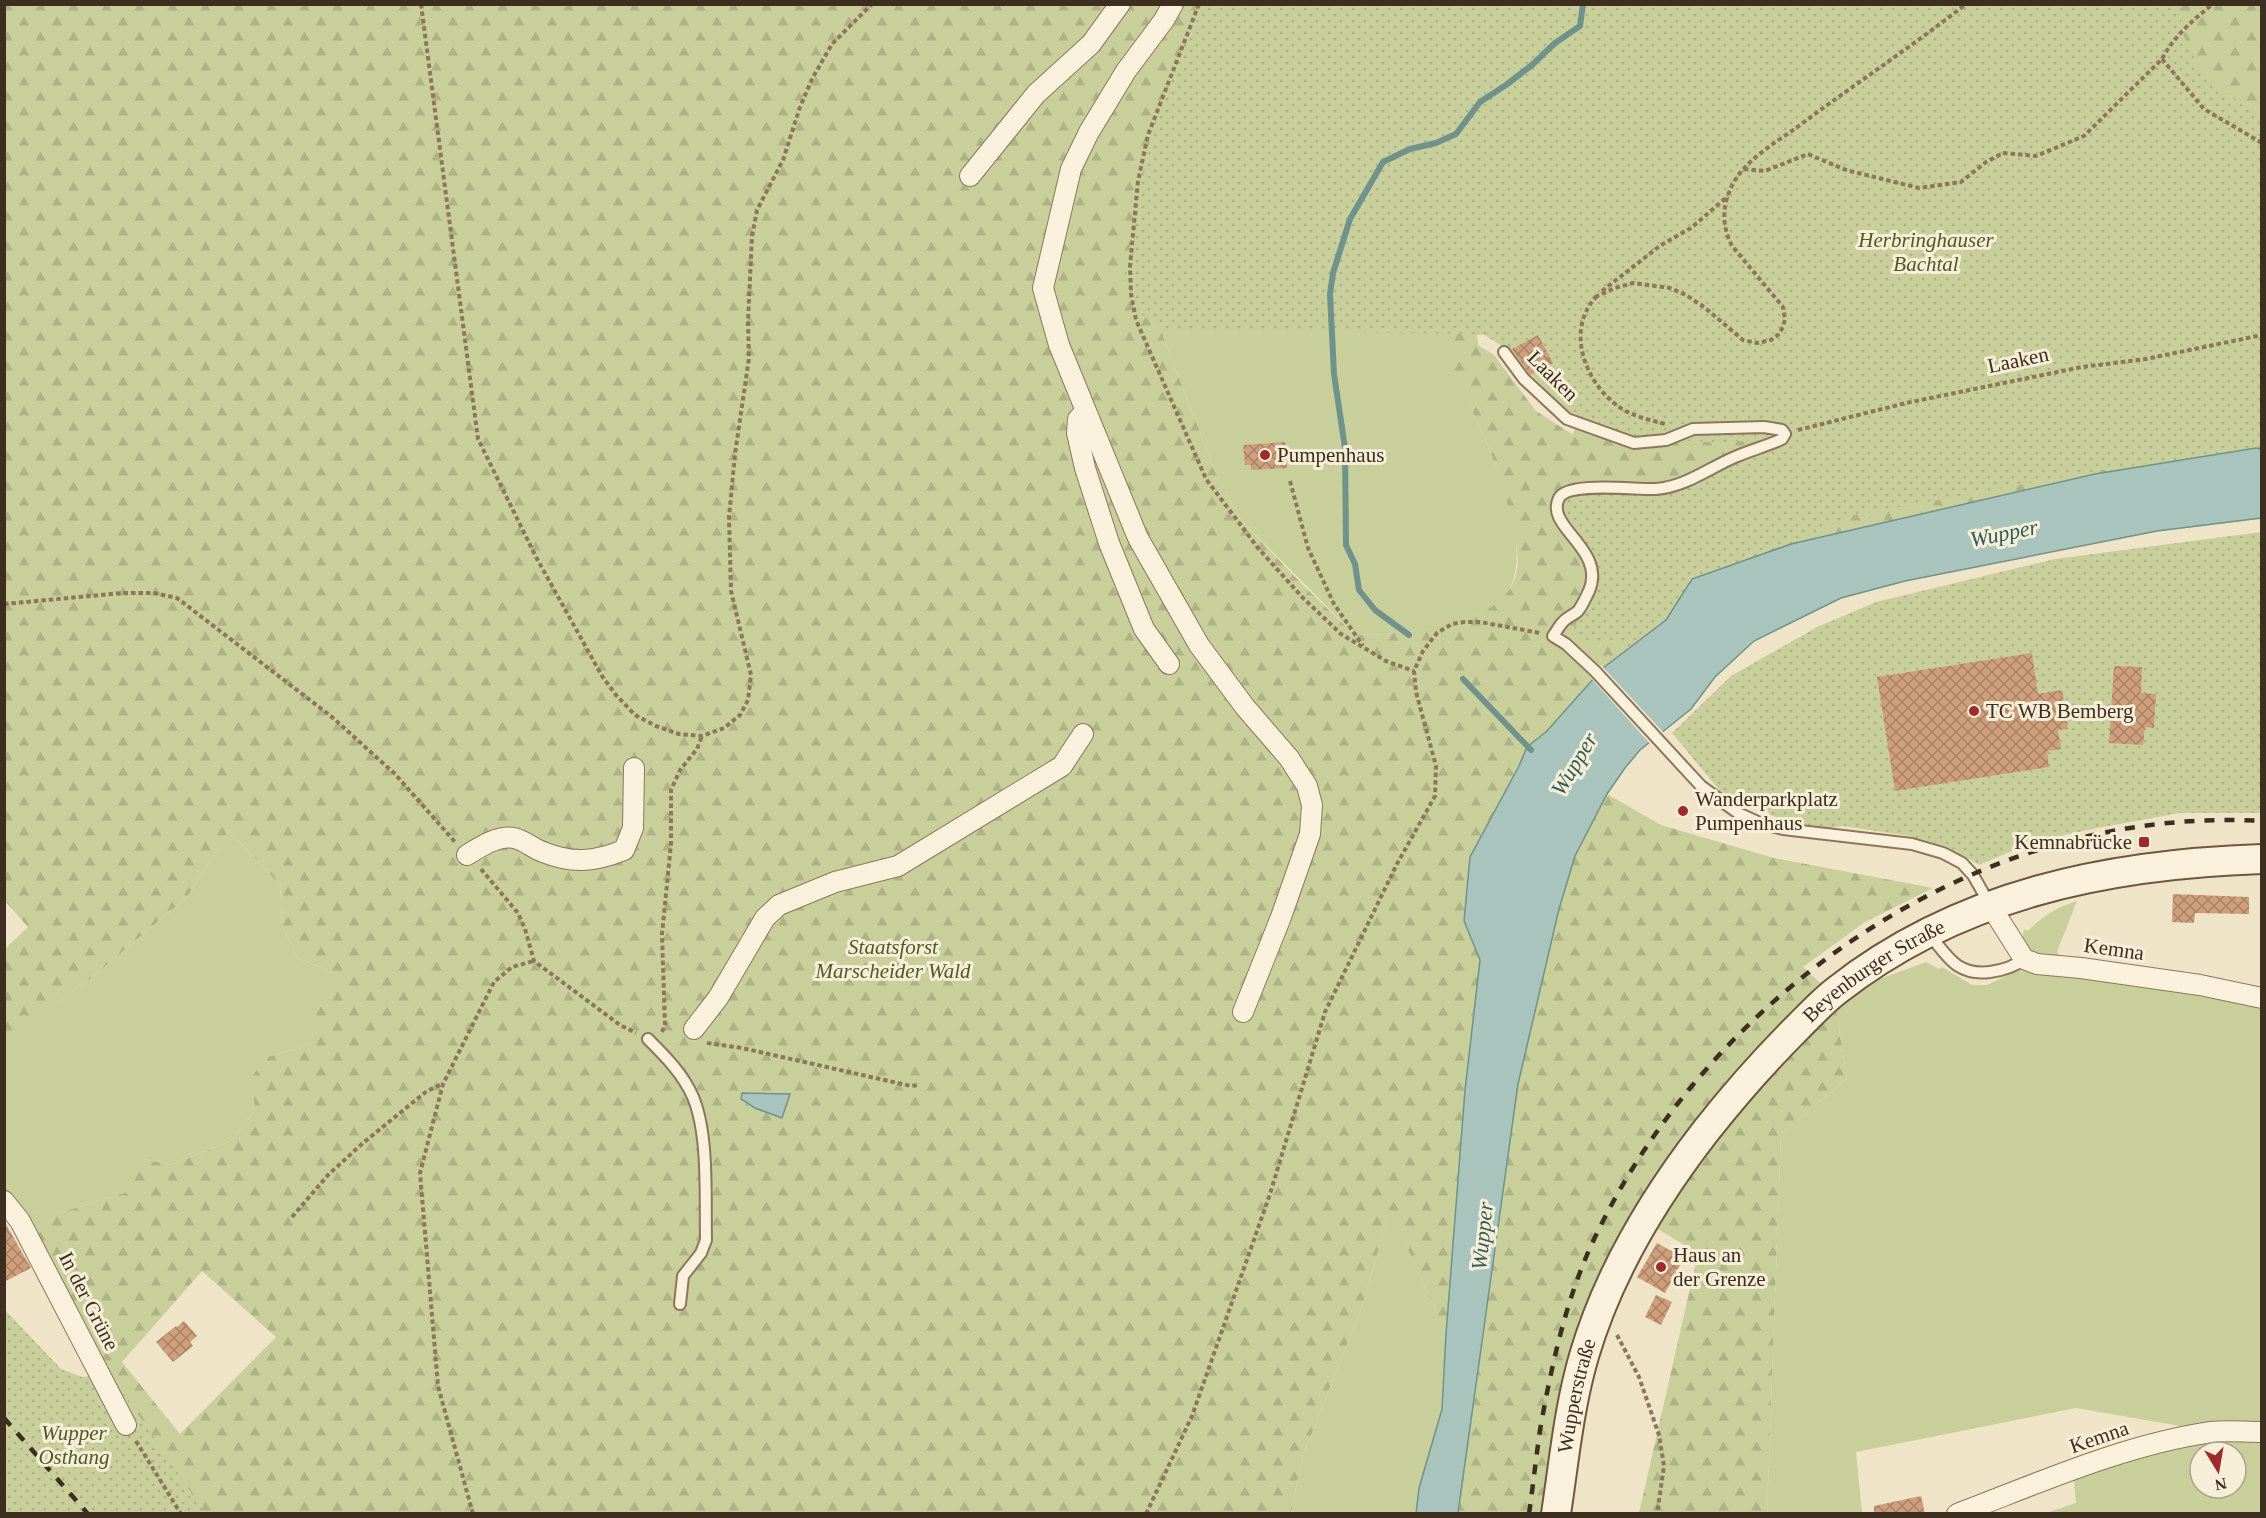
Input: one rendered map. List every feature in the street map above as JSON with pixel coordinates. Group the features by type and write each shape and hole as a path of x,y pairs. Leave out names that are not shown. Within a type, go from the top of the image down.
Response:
{"main road":[{"name":"Beyenburger Straße","path":"1612,1281 1670,1181 1715,1120 1762,1063 1834,992 1874,963 1928,932 1990,905 2061,883 2136,868 2262,859"},
{"name":"Wupperstraße","path":"1556,1514 1575,1393 1587,1348 1612,1281"}],"street":[{"path":"970,176 1036,94 1091,44 1120,4"},
{"path":"1173,4 1164,20 1126,71 1089,132 1071,169 1043,288 1059,345 1138,538 1199,645 1245,708 1289,758 1307,786 1312,804 1311,834 1243,1012"},
{"path":"1086,411 1078,419 1077,433 1088,478 1109,543 1144,629 1169,664"},
{"path":"697,1036 765,918 779,904 835,882 898,866 1062,766 1083,734"},
{"path":"467,855 492,841 514,838 543,852 572,861 602,859 624,850 633,828 634,768"},
{"path":"1990,905 2025,959"},
{"name":"Kemna","path":"2025,959 2037,964 2200,985 2262,998"},
{"name":"In der Grüne","path":"4,1201 20,1221 126,1425"},
{"name":"Kemna","path":"1957,1514 2094,1462 2153,1444 2213,1432 2262,1432"}],"lane":[{"name":"Laaken","path":"1504,352 1524,379 1567,418 1634,443 1666,440 1693,429 1764,427 1778,428 1785,434"},
{"path":"1785,434 1782,439 1774,443 1736,457 1670,487 1621,490 1579,488 1567,490 1561,494 1557,501 1559,516 1589,557 1593,580 1578,611 1563,622 1553,636 1566,644 1595,670 1701,786 1738,813 1760,823 1783,829 1912,844 1943,853 1962,863 1990,905"},
{"path":"1928,932 1953,963 1976,974 2014,967 2025,959"},
{"path":"648,1039 680,1074 693,1097 703,1140 706,1240 701,1253 683,1276 680,1304"}],"path":[{"path":"420,4 478,439 536,556 602,676 616,695 635,715 656,726 679,734 702,736 723,728 740,715 748,700 752,675 731,591 729,517 735,454 749,358 748,321 752,236 758,210 783,160 800,107 812,79 832,44 872,4"},
{"path":"1199,4 1148,135 1141,170 1130,266 1131,294 1136,320 1206,479 1258,548 1303,598 1341,634 1386,661 1414,671"},
{"path":"1595,297 1615,288 1633,284 1653,284 1686,295 1743,340 1761,343 1775,338 1781,332 1784,323 1783,307 1732,246 1727,236 1723,214 1734,181 1743,169 1810,117 1897,57 1966,4"},
{"path":"1743,169 1765,171 1808,154 1846,170 1919,188 1961,182 1986,162 2003,153 2036,156 2085,136 2162,59 2170,44 2191,21 2213,4"},
{"path":"2162,59 2204,110 2262,143"},
{"path":"1693,429 1635,416 1614,404 1598,385 1585,362 1580,331 1585,312 1595,297 1653,251 1691,228 1728,196"},
{"name":"Laaken","path":"1785,434 1941,396 2082,367 2146,359 2262,335"},
{"path":"1290,481 1308,548 1334,604 1366,649"},
{"path":"4,604 122,593 154,593 177,598 332,717 395,774 501,890 518,913 534,961 620,1025 648,1039"},
{"path":"1146,1514 1192,1416 1270,1194 1325,1012 1397,864 1436,796 1436,766 1416,692 1414,671 1422,651 1437,633 1452,624 1464,622 1480,622 1553,636"},
{"path":"669,1037 660,1035 665,1025 662,934 671,844 671,790 680,770 697,749 702,736"},
{"path":"473,1514 438,1386 420,1173 443,1084 494,982 512,966 534,961"},
{"path":"697,1036 911,1086 919,1085"},
{"path":"292,1217 328,1175 363,1143 427,1091 443,1084"},
{"path":"1616,1332 1617,1340 1639,1377 1659,1435 1664,1466 1658,1514"},
{"path":"126,1425 181,1514"}],"green space":[{"name":"Staatsforst Marscheider Wald","path":"5,5 1427,5 1141,240 1164,339 1216,473 1239,518 1355,635 1396,633 1445,626 1489,609 1505,595 1515,578 1518,560 1510,514 1493,458 1453,371 1440,323 1742,5 2261,5 2261,449 2095,474 1791,544 1692,579 1666,620 1603,668 1547,731 1527,747 1470,857 1464,921 1480,960 1465,1090 1446,1334 1390,1209 1363,1304 1302,1458 1291,1513 20,1513 4,1414 127,1431 19,1220 34,1212 62,1212 128,1192 128,1180 144,1159 170,1165 231,1141 255,1110 252,1076 268,1057 311,1044 317,1010 338,986 333,973 298,958 282,925 280,885 229,830 187,897 89,980 5,1039 5,949 28,927 4,900","holes":["1497,334 1596,396 1572,434 1536,411 1494,355 1478,345 1477,335","202,1271 276,1337 180,1434 122,1362"]},
{"name":"Herbringhauser Bachtal","path":"1199,5 2181,5 2181,31 2203,73 2251,112 2261,117 2261,460 2177,460 2114,468 1850,516 1791,544 1692,579 1666,620 1631,647 1603,641 1589,645 1573,630 1591,582 1593,562 1591,553 1553,505 1564,493 1673,487 1763,445 1761,439 1723,443 1626,437 1566,411 1505,348 1483,334 1167,329 1139,313 1124,277 1155,115"},
{"path":"1581,107 1453,371 1477,420 1503,485 1517,550 1514,577 1503,598 1472,618 1433,629 1355,635 1239,518 1216,473 1164,339 1141,239"},
{"path":"2261,532 2261,813 2180,813 2103,827 2036,841 1979,865 1946,846 1910,836 1842,826 1831,828 1793,823 1762,812 1720,791 1672,733 1731,676 1817,627 1876,602 2055,559"},
{"path":"1607,794 1661,825 1774,858 1933,888 1865,922 1803,967 1834,996 1847,1079 1781,1133 1767,1513 1639,1513 1698,1253 1656,1228 1621,1296 1594,1356 1567,1513 1458,1514 1518,1084 1559,909 1575,856"},
{"path":"229,830 280,885 282,925 298,958 333,973 339,986 317,1010 312,1044 268,1057 255,1110 231,1141 170,1165 144,1159 129,1192 62,1212 34,1212 19,1220 5,1202 4,1039 89,980 187,897"},
{"path":"2077,901 2057,952 2064,961 2040,957 2028,951 2024,946 2024,929 2028,931 2051,913"},
{"path":"1926,962 1939,969 1942,967 1972,985 1987,985 2014,972 2034,968 2261,1002 2261,1513 2046,1513 2076,1503 2073,1472 2209,1431 2076,1408 1856,1452 1862,1513 1767,1514 1781,1133 1847,1079 1834,996"},
{"path":"1390,1208 1446,1334 1442,1409 1419,1488 1416,1513 1291,1514 1302,1458 1363,1304"},
{"name":"Wupper Osthang","path":"4,1309 61,1369 82,1377 110,1373 205,1513 5,1513"}],"water":[{"name":"Wupper","path":"2261,449 2261,518 2157,531 1905,581 1841,598 1754,641 1715,677 1691,709 1640,750 1625,768 1607,794 1575,856 1559,909 1518,1084 1458,1513 1416,1514 1419,1488 1442,1409 1465,1090 1480,960 1464,921 1470,857 1527,747 1547,731 1603,668 1666,620 1692,579 1791,544 2095,474"},
{"path":"742,1093 790,1094 782,1118 755,1108 741,1099"}],"pier":[{"path":"1601,665 1665,734 1651,745 1590,677"}],"building":[{"path":"1538,335 1553,363 1530,375 1512,349"},
{"name":"Pumpenhaus","path":"1285,442 1287,468 1251,470 1251,465 1245,465 1243,445"},
{"name":"TC WB Bemberg","path":"2032,653 2038,694 2062,690 2068,729 2058,730 2061,749 2047,751 2049,767 1895,791 1877,677"},
{"path":"2114,666 2142,667 2141,693 2156,694 2154,728 2145,727 2143,745 2109,743"},
{"path":"2173,894 2249,897 2249,914 2195,913 2194,923 2172,922"},
{"path":"4,1221 31,1268 4,1282"},
{"name":"Haus an der Grenze","path":"1657,1243 1684,1258 1665,1293 1637,1277"},
{"path":"1656,1295 1672,1302 1661,1325 1645,1317"},
{"path":"184,1321 197,1336 190,1342 193,1346 173,1362 156,1342"},
{"path":"1921,1496 1925,1514 1874,1514 1874,1506"}],"waterway":[{"path":"1409,635 1375,610 1359,590 1355,564 1346,545 1345,448 1334,374 1330,294 1333,273 1350,219 1383,162 1410,149 1436,143 1456,134 1480,102 1506,85 1555,43 1580,26 1583,4"},
{"path":"1463,679 1531,750"}],"railway":[{"path":"1529,1514 1540,1430 1555,1354 1569,1304 1598,1231 1649,1143 1713,1062 1787,990 1870,928 1961,879 2058,844 2159,824 2262,821"},
{"path":"4,1418 88,1514"}],"place":[{"name":"Pumpenhaus","path":"1265,455"},
{"name":"TC WB Bemberg","path":"1974,711"},
{"name":"Wanderparkplatz Pumpenhaus","path":"1683,811"},
{"name":"Kemnabrücke","path":"2144,842"},
{"name":"Haus an der Grenze","path":"1661,1267"}]}
